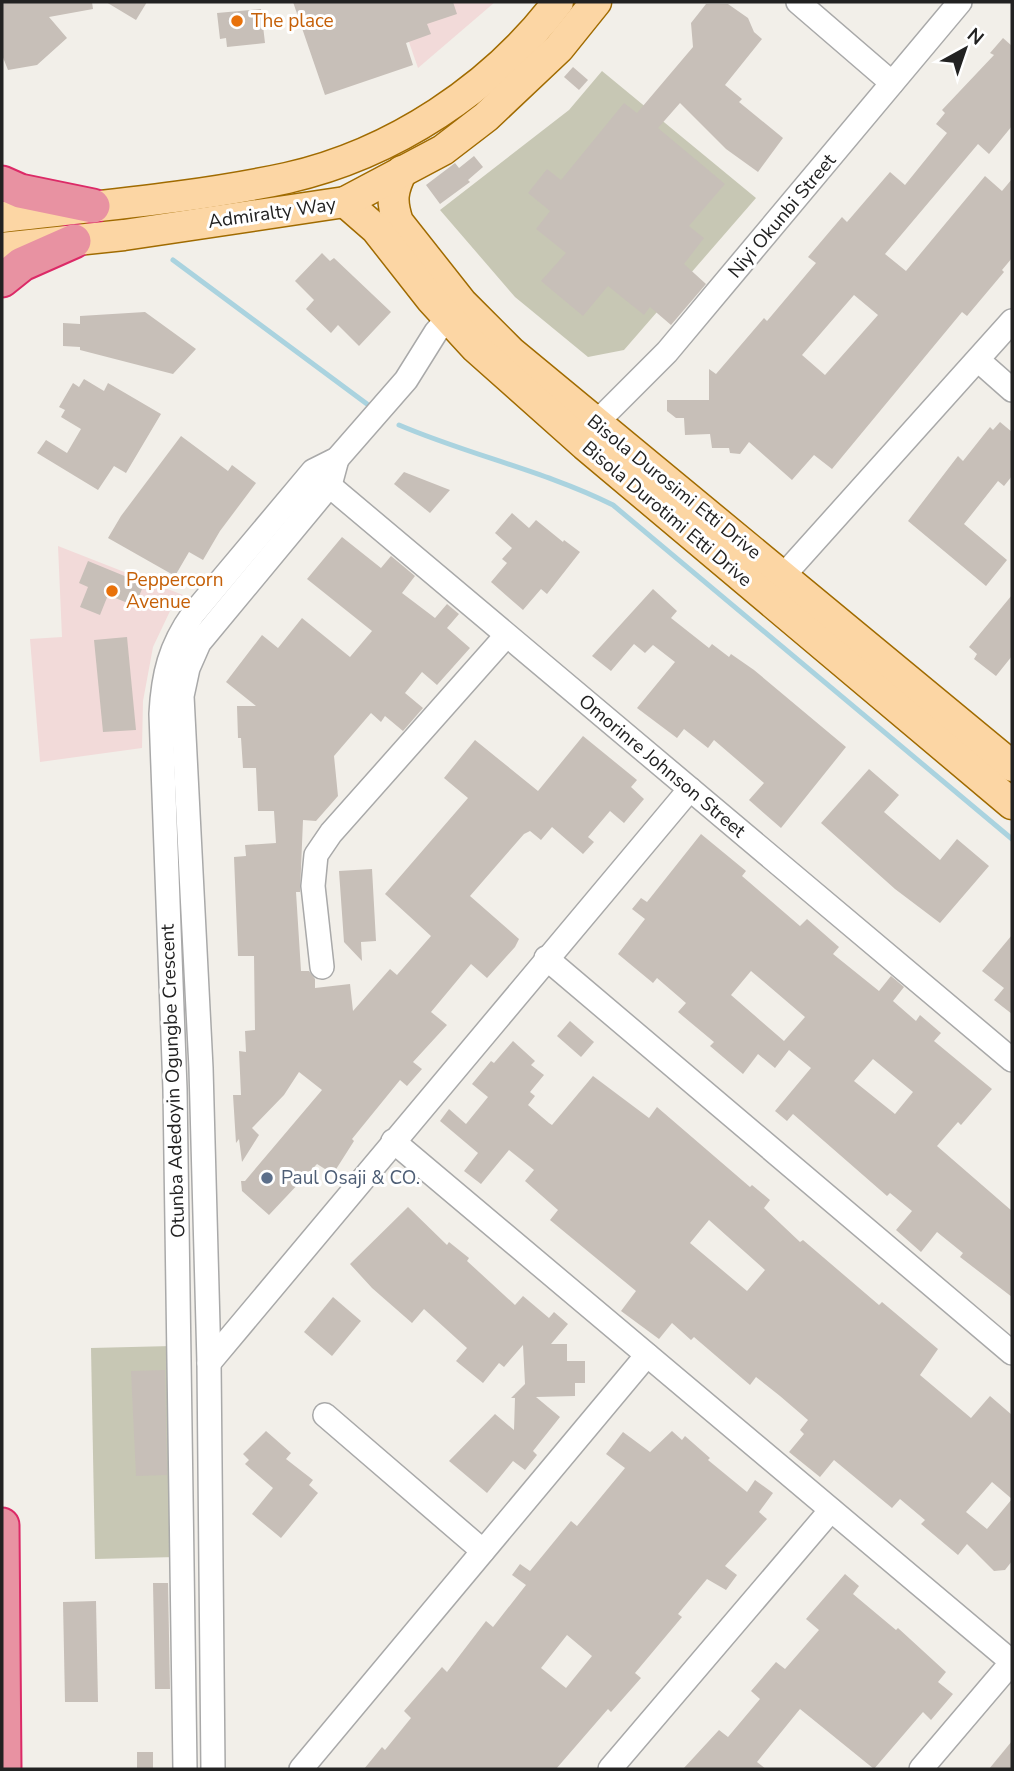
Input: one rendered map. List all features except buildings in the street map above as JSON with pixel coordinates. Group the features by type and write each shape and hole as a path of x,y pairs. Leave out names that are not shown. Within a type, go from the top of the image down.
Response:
{"highway":[{"path":"2,183 20,191 105,204"},
{"path":"2,280 22,264 74,240"},
{"path":"2,1525 4,1769"}],"main road":[{"name":"Admiralty Way","path":"2,217 288,178 372,148 433,116 477,85 540,26 558,2"},
{"name":"Admiralty Way","path":"2,248 124,235 345,202 443,150 486,117 559,48 596,2"},
{"name":"Bisola Durosimi Etti Drive","path":"402,171 393,189 391,203 398,222 455,310 511,352 1012,766"},
{"name":"Bisola Durotimi Etti Drive","path":"345,202 376,229 455,310 476,348 584,445 1012,804"},
{"path":"105,204 124,235"}],"street":[{"path":"798,2 892,83"},
{"name":"Niyi Okunbi Street","path":"596,423 667,352 960,2"},
{"name":"Otunba Adedoyin Ogungbe Crescent","path":"185,1769 175,1103 161,714 166,664 177,636 193,614 321,478 406,380 455,310"},
{"path":"783,576 1012,321"},
{"path":"978,360 1012,390"},
{"name":"Otunba Adedoyin Ogungbe Crescent","path":"213,1769 209,1363 201,1068 181,696 188,668 199,643 321,478"},
{"name":"Omorinre Johnson Street","path":"321,478 1012,1060"},
{"path":"322,967 313,886 316,855 331,833 506,636"},
{"path":"209,1363 690,789"},
{"path":"169,938 193,937"},
{"path":"546,958 1012,1353"},
{"path":"393,1141 1012,1662 921,1769"},
{"path":"301,1769 647,1355"},
{"path":"325,1415 483,1551"},
{"path":"610,1769 831,1510"},
{"path":"183,1671 212,1671"}],"shaded area":[{"path":"395,2 495,2 418,68"},
{"path":"602,71 756,198 624,350 588,357 515,297 440,210 569,110"},
{"path":"58,546 183,595 170,611 153,647 143,701 142,748 40,762 30,639 62,637"},
{"path":"172,1346 176,1557 95,1559 91,1348"}],"waterway":[{"path":"173,260 367,404"},
{"path":"399,425 561,482 613,505 1012,839"}],"place":[{"name":"The place","path":"237,21"},
{"name":"Peppercorn Avenue","path":"112,591"},
{"name":"Paul Osaji & CO.","path":"267,1178"}]}
